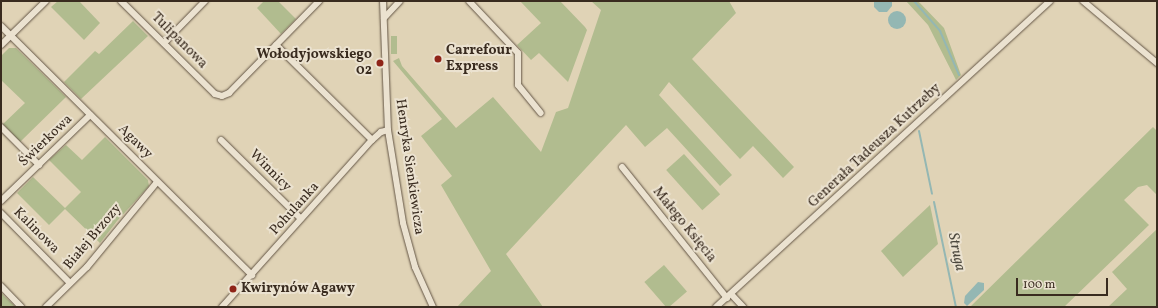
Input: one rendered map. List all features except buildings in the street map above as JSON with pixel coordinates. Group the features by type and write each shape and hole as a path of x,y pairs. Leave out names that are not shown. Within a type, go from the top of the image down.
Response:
{"street":[{"path":"1,45 46,1"},
{"name":"Tulipanowa","path":"121,1 215,94 222,96 229,93 276,45"},
{"path":"164,43 205,1"},
{"path":"320,1 276,45 372,140"},
{"name":"Henryka Sienkiewicza","path":"383,1 388,130 405,236 415,267 433,307"},
{"path":"384,18 400,1"},
{"path":"469,1 518,53 518,85 541,113"},
{"name":"Generała Tadeusza Kutrzeby","path":"716,307 1050,1"},
{"path":"1083,1 1157,63"},
{"name":"Agawy","path":"1,26 252,275"},
{"name":"Świerkowa","path":"1,201 90,114"},
{"path":"1,127 39,165"},
{"name":"Pohulanka","path":"222,307 372,140 380,132 388,130"},
{"name":"Winnicy","path":"221,140 301,219"},
{"name":"Małego Księcia","path":"622,167 729,296 743,307"},
{"name":"Białej Brzozy","path":"46,307 87,267 157,182"},
{"name":"Kalinowa","path":"1,213 70,283"},
{"path":"1,286 21,307"}],"green space":[{"path":"58,1 79,1 100,23 84,40 51,7"},
{"path":"264,1 278,1 296,19 281,34 257,8"},
{"path":"520,1 560,1 587,30 568,82 539,53 531,60 517,45 541,23"},
{"path":"591,1 729,1 736,13 692,59 794,167 783,178 753,146 740,159 669,82 659,95 732,175 720,186 667,128 645,147 626,125 506,254 543,307 457,307 491,271 441,185 452,176 421,136 442,119 393,61 399,58 402,66 456,128 493,97 541,152 556,112 568,108 601,10"},
{"path":"906,1 918,1 944,28 961,75 956,80 928,25"},
{"path":"133,21 148,36 81,99 64,82 95,51 99,54"},
{"path":"391,36 397,36 397,54 391,54"},
{"path":"9,48 16,48 66,97 20,142 3,124 25,103 1,80 1,56"},
{"path":"1153,127 1157,131 1157,195 1147,185 1138,187 1124,200 1149,225 1064,307 970,307"},
{"path":"105,137 148,180 149,186 117,221 100,243 65,209 49,225 17,193 33,177 65,208 81,192 49,160 66,145 82,160"},
{"path":"684,154 720,194 702,210 666,170"},
{"path":"930,205 938,244 903,277 881,251"},
{"path":"1157,229 1157,307 1108,307 1127,289 1112,272"},
{"path":"664,265 687,291 669,307 666,307 644,282"},
{"path":"1,292 4,296 16,307 1,307"}],"water":[{"path":"874,1 892,1 892,6 887,12 879,12 874,7"},
{"path":"897,11 903,14 906,20 903,26 897,29 891,26 888,20 891,14"},
{"path":"978,282 984,283 984,290 967,306 964,303 965,296"}],"waterway":[{"name":"Struga","path":"914,1 940,31 959,75"},
{"name":"Struga","path":"919,131 932,194"},
{"name":"Struga","path":"934,202 956,307"}],"place":[{"name":"Carrefour Express","path":"438,59"},
{"name":"Wołodyjowskiego 02","path":"380,63"},
{"name":"Kwirynów Agawy","path":"233,289"}]}
